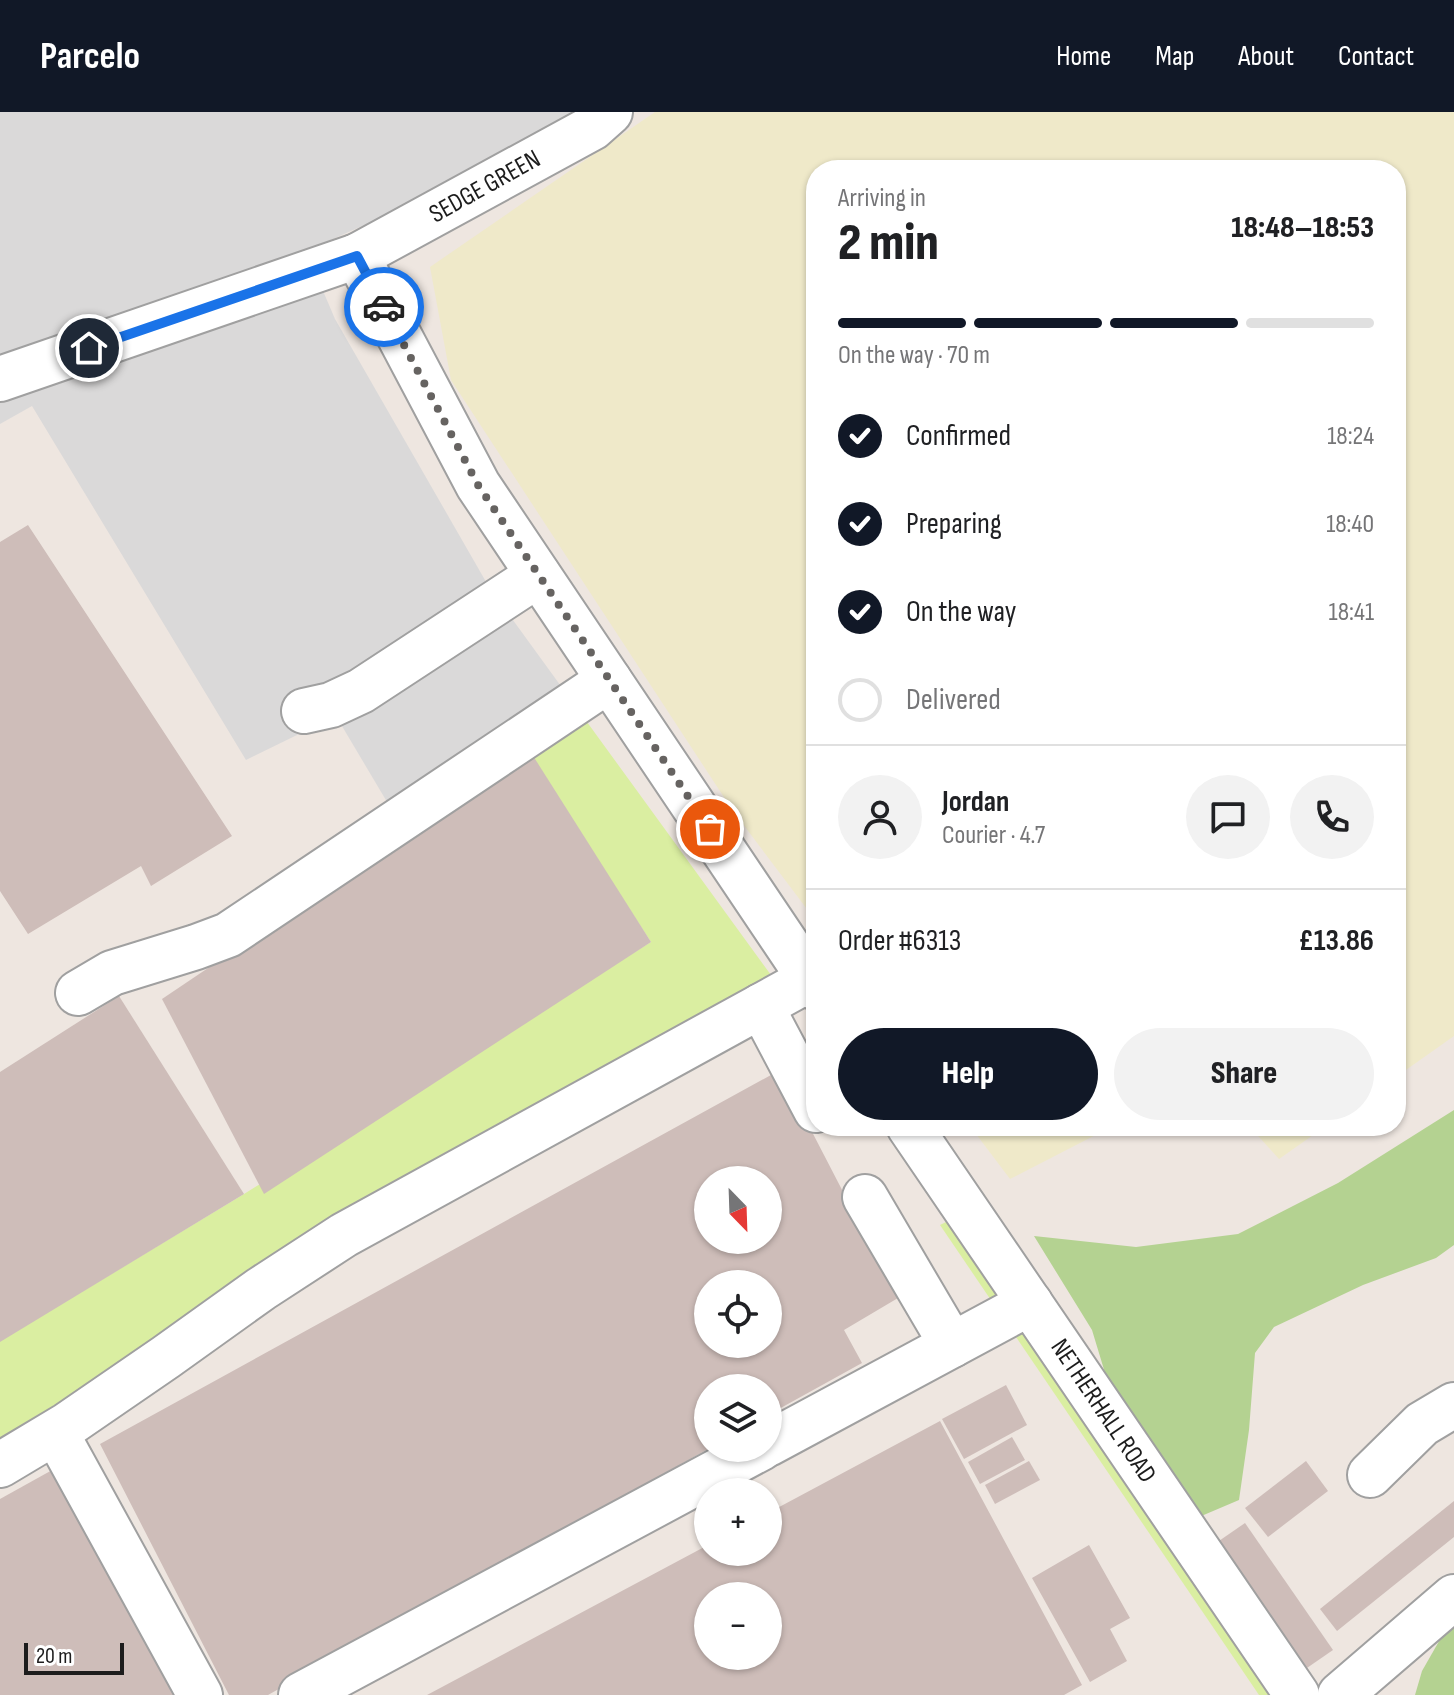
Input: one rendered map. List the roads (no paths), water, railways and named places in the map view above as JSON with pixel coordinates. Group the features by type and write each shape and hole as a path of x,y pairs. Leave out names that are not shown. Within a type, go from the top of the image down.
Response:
{"street":[{"name":"SEDGE GREEN","path":"0,379 357,256 592,128 610,112"},
{"path":"357,256 478,485 806,973"},
{"path":"304,711 331,705 361,691 538,575"},
{"path":"78,993 112,973 228,935 609,680"},
{"path":"0,1465 56,1433 261,1289 344,1235 761,1006 806,986"},
{"path":"761,1006 806,1091"},
{"name":"NETHERHALL ROAD","path":"916,1136 1297,1695"},
{"path":"865,1197 952,1345"},
{"path":"782,1436 1030,1303"},
{"path":"1370,1475 1422,1424 1454,1405"},
{"path":"56,1433 200,1695"},
{"path":"301,1695 735,1462"},
{"path":"1340,1695 1454,1597"}]}
